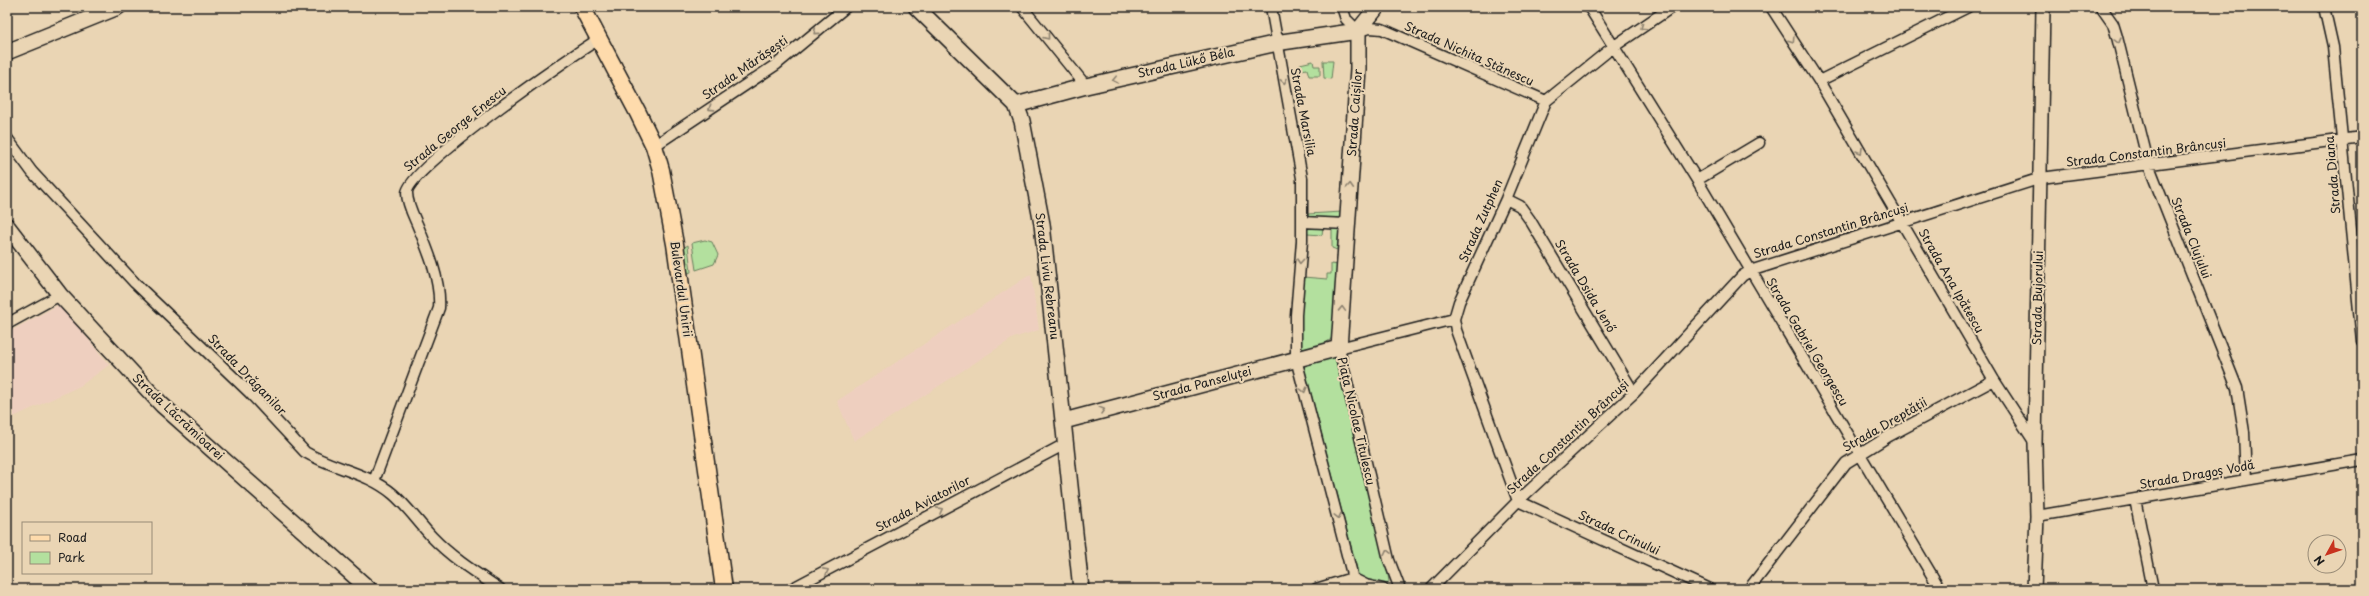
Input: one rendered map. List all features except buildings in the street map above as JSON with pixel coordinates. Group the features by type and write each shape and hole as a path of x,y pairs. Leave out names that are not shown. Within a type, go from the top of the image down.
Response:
{"main road":[{"path":"7,52 118,7"},
{"name":"Bulevardul Unirii","path":"582,7 654,146 661,170 674,238 724,589"},
{"name":"Strada Liviu Rebreanu","path":"916,7 1016,105 1022,121 1042,224 1067,443 1081,589"},
{"path":"1358,31 1377,7"},
{"name":"Strada Lükő Béla","path":"1016,105 1086,86 1276,43 1358,31"},
{"name":"Strada Caișilor","path":"1347,224 1358,69 1358,31"},
{"name":"Piața Nicolae Titulescu","path":"1339,348 1347,224"},
{"name":"Strada Lăcrămioarei","path":"7,226 60,295 162,405 369,589"},
{"name":"Strada Panseluței","path":"1064,421 1339,348"}],"street":[{"name":"Strada Mărășești","path":"654,146 777,64 846,7"},
{"path":"1022,7 1086,86"},
{"name":"Strada Marsilia","path":"1270,7 1301,170 1302,222"},
{"path":"1342,7 1346,19 1358,31"},
{"name":"Strada Gabriel Georgescu","path":"1589,7 1697,180 1940,589"},
{"name":"Strada Zutphen","path":"1454,319 1459,302 1506,199 1546,101 1613,47 1672,7"},
{"name":"Strada Ana Ipătescu","path":"1771,7 1819,80 1994,380 2035,443"},
{"path":"1819,80 1968,7"},
{"name":"Strada Bujorului","path":"2034,589 2037,516 2035,443 2043,7"},
{"name":"Strada Clujului","path":"2100,7 2113,24 2149,166 2237,388 2244,432 2246,480"},
{"name":"Strada Diana","path":"2324,7 2333,47 2362,340"},
{"name":"Strada Nichita Stănescu","path":"1358,31 1370,28 1391,33 1546,101"},
{"name":"Strada George Enescu","path":"374,481 439,308 439,288 410,208 406,193 408,185 431,162 501,106 549,70 599,39"},
{"name":"Strada Constantin Brâncuși","path":"1433,588 1518,501 1634,393 1742,276 1750,271 2041,178 2149,166 2343,141 2362,137"},
{"name":"Strada Drăganilor","path":"7,138 32,172 135,283 250,393 305,452 374,481 393,494 433,538 455,557 500,589"},
{"path":"1697,180 1759,143"},
{"name":"Strada Dsida Jenő","path":"1506,199 1520,206 1530,220 1634,393"},
{"path":"1347,224 1302,222 1296,359 1354,589"},
{"path":"7,324 60,295"},
{"path":"1339,348 1454,319 1456,330 1518,501"},
{"name":"Piața Nicolae Titulescu","path":"1339,348 1389,560 1400,589"},
{"name":"Strada Dreptății","path":"1748,589 1846,463 1858,453 1994,380"},
{"name":"Strada Aviatorilor","path":"791,589 1067,443"},
{"name":"Strada Dragoș Vodă","path":"2037,516 2362,460"},
{"path":"2135,499 2153,589"},
{"name":"Strada Crinului","path":"1518,501 1710,589"},
{"path":"1316,589 1352,578 1366,585 1383,589"}],"shaded area":[{"path":"1031,274 1039,330 1013,338 854,441 837,401"},
{"path":"60,304 109,365 80,386 7,420 7,333"}],"green space":[{"path":"1313,61 1314,66 1320,66 1320,76 1309,76 1307,69 1301,70 1300,64"},
{"path":"1323,61 1333,61 1331,79 1324,78"},
{"path":"1342,212 1339,221 1308,218 1308,214"},
{"path":"1308,226 1323,227 1322,235 1307,234"},
{"path":"1332,228 1339,228 1337,250 1332,248"},
{"path":"705,240 712,242 718,255 714,264 696,270 692,243"},
{"path":"688,245 691,272 686,274 683,248"},
{"path":"1331,264 1338,265 1339,328 1330,340 1320,346 1299,350 1303,277 1327,279 1327,274 1331,274"},
{"path":"1335,354 1388,575 1389,582 1385,586 1359,577 1303,363"}]}
